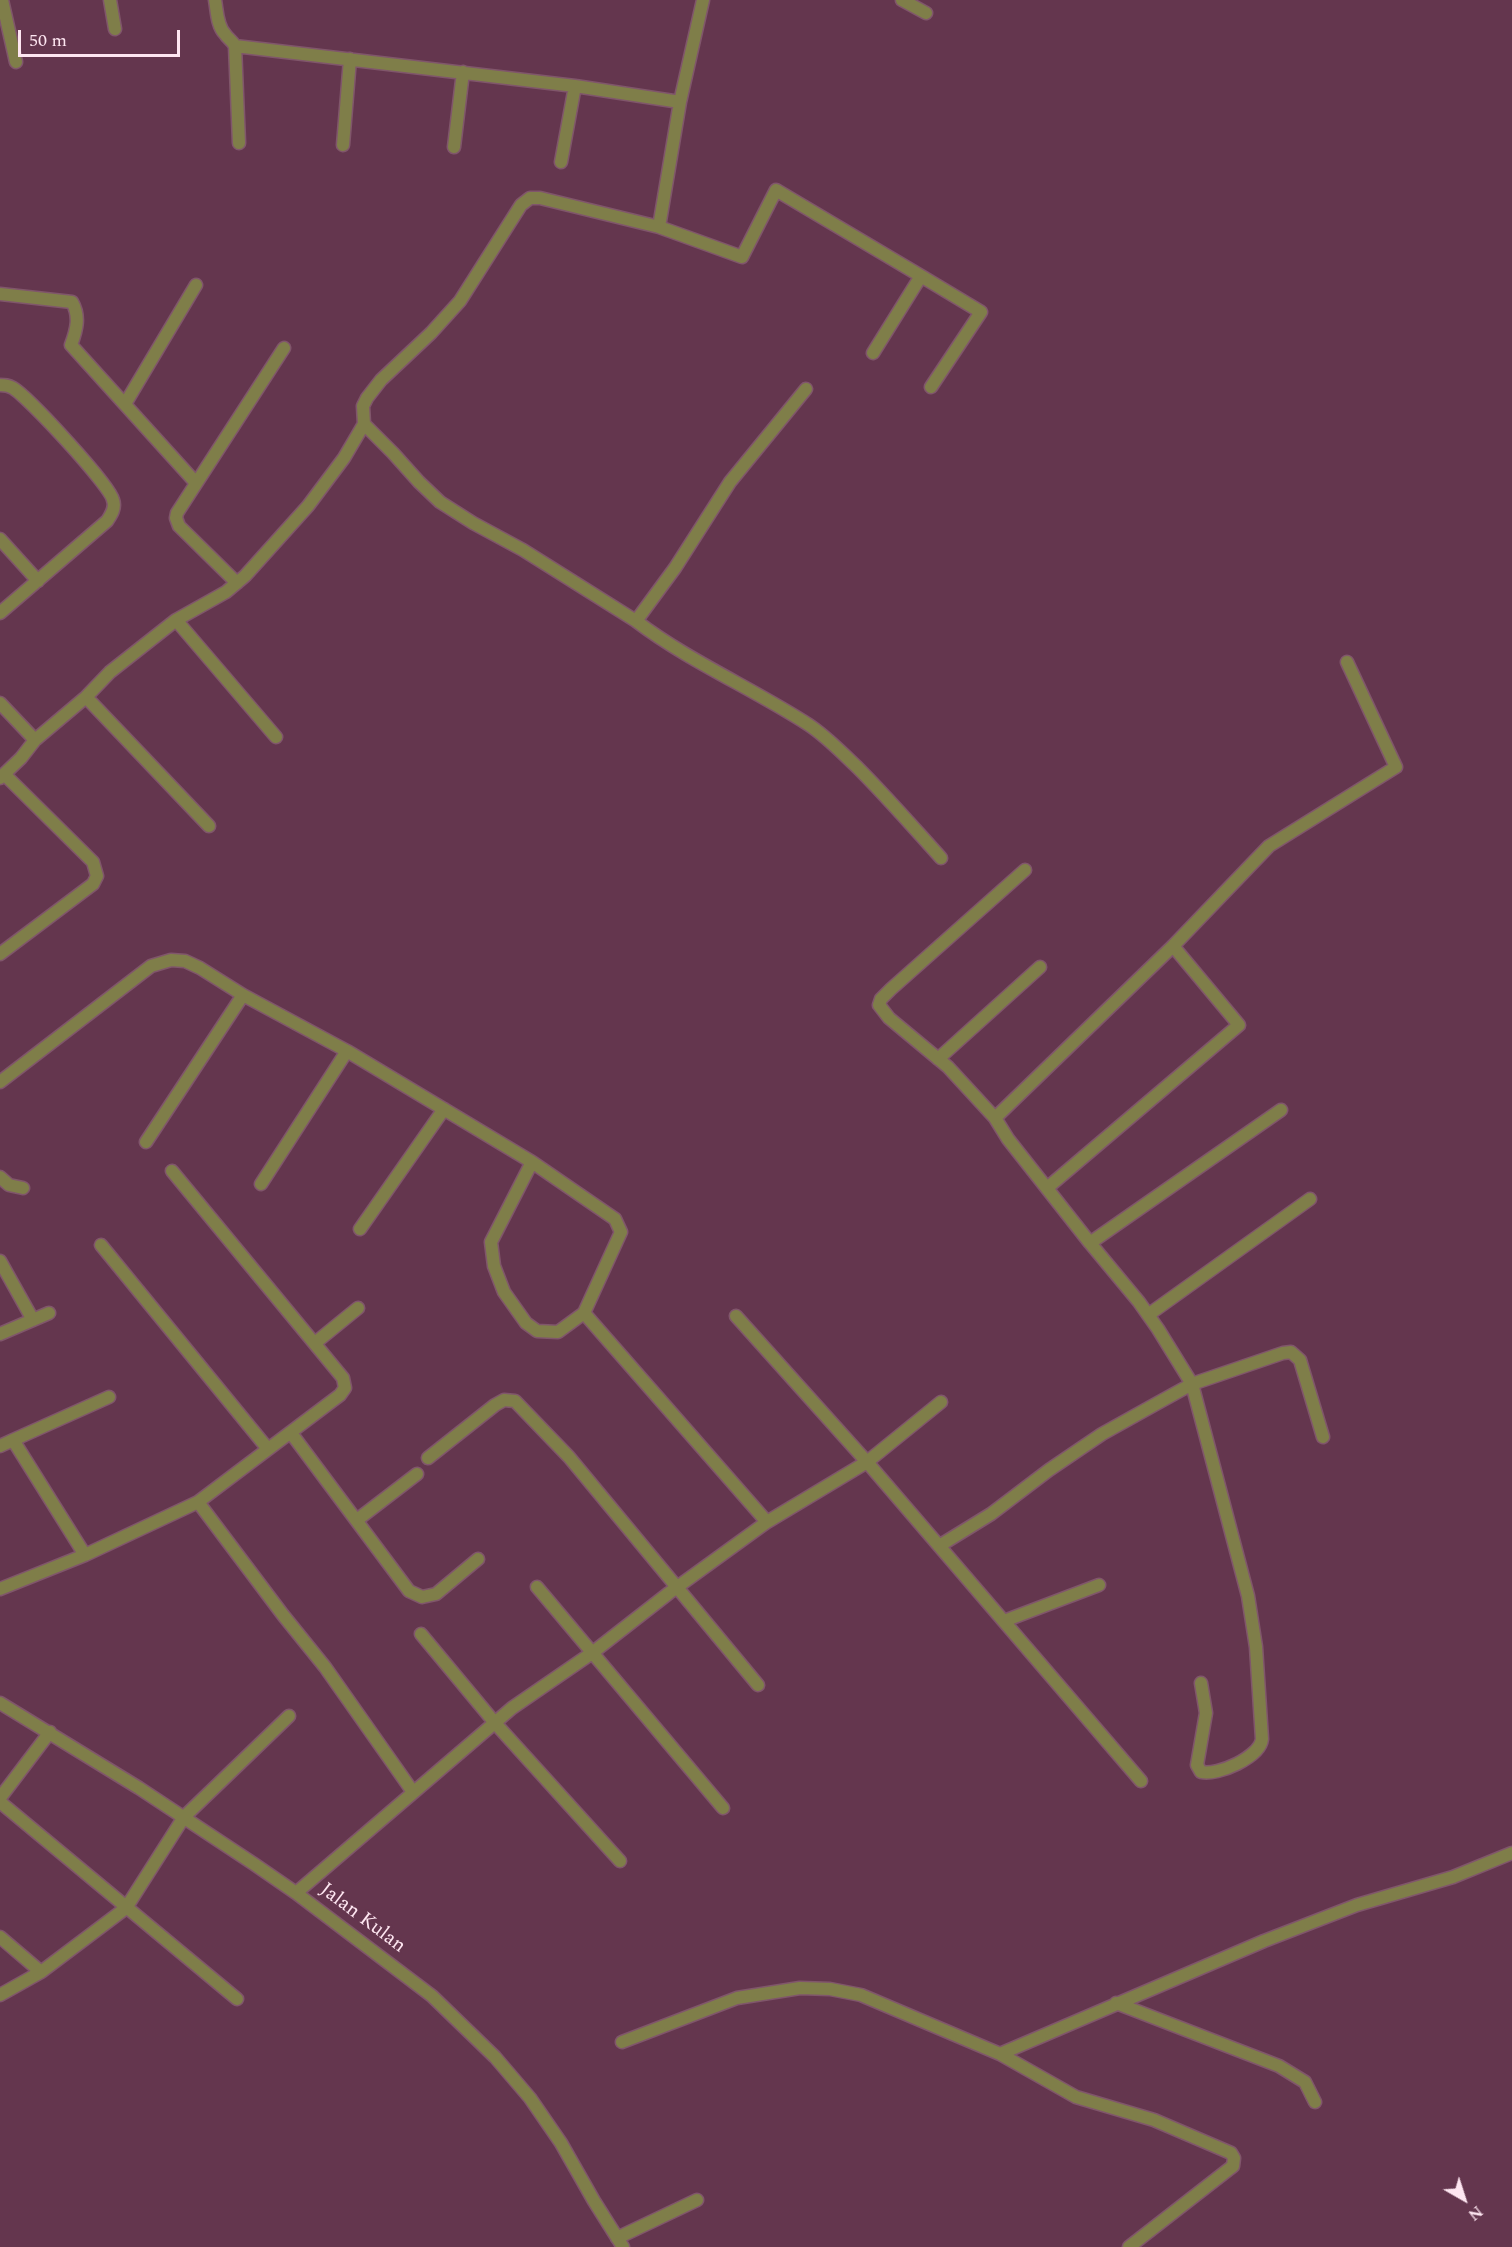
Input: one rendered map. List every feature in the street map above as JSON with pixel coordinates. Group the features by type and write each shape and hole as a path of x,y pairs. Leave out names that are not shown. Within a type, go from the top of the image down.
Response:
{"street":[{"path":"2,0 16,62"},
{"path":"110,0 115,30"},
{"path":"215,0 221,27 235,46 238,143"},
{"path":"660,222 680,102 703,0"},
{"path":"902,0 927,14"},
{"path":"235,46 575,86 680,102"},
{"path":"343,145 350,59"},
{"path":"454,147 463,72"},
{"path":"561,162 575,86"},
{"path":"0,954 93,884 97,876 93,862 2,776 21,758 35,740 86,697 110,672 176,620 226,592 237,583 308,506 344,458 364,424 363,406 367,398 381,380 431,333 460,301 521,205 530,198 540,198 660,222 742,257 776,190 981,312 931,387"},
{"path":"873,353 921,276"},
{"path":"125,404 196,285"},
{"path":"0,294 72,302 78,313 76,333 71,345 196,483"},
{"path":"237,583 179,526 176,518 196,483 284,348"},
{"path":"0,385 11,387 18,392 44,417 103,484 114,501 114,508 107,521 0,613"},
{"path":"636,621 675,568 730,482 806,389"},
{"path":"364,424 440,502 523,550 636,621 654,635 808,725 831,741 887,797 941,858"},
{"path":"0,539 38,581"},
{"path":"176,620 276,737"},
{"path":"995,1118 1173,946 1269,846 1396,767 1347,662"},
{"path":"86,697 209,826"},
{"path":"0,703 35,740"},
{"path":"1025,870 881,999 880,1008 938,1059 995,1118 1008,1139 1148,1315 1192,1384 1248,1596 1256,1647 1262,1739 1261,1746 1254,1754 1229,1767 1209,1773 1201,1772 1197,1765 1206,1713 1201,1683"},
{"path":"1047,1188 1239,1025 1173,946"},
{"path":"0,1082 151,966 161,962 185,961 444,1109 532,1162 608,1212 619,1224 621,1232 584,1313 558,1332 537,1331 517,1314 504,1292 495,1266 491,1242 532,1162"},
{"path":"938,1059 1040,967"},
{"path":"146,1142 243,995"},
{"path":"261,1184 347,1052"},
{"path":"360,1229 444,1109"},
{"path":"1090,1243 1281,1110"},
{"path":"0,1589 85,1555 198,1502 340,1395 345,1388 343,1378 172,1171"},
{"path":"0,1177 9,1185 23,1188"},
{"path":"1148,1315 1310,1199"},
{"path":"101,1245 268,1449"},
{"path":"0,1261 33,1320"},
{"path":"315,1343 358,1308"},
{"path":"0,1334 49,1313"},
{"path":"584,1313 767,1522"},
{"path":"736,1316 867,1462 1142,1781"},
{"path":"939,1546 991,1514 1102,1434 1192,1384 1291,1352 1300,1360 1323,1437"},
{"path":"0,1446 109,1397"},
{"path":"428,1458 495,1405 504,1400 515,1401 569,1457 758,1685"},
{"path":"296,1893 512,1708 592,1653 678,1586 767,1522 867,1462 941,1402"},
{"path":"291,1433 409,1591 422,1597 436,1594 478,1559"},
{"path":"13,1440 85,1555"},
{"path":"357,1520 417,1474"},
{"path":"198,1502 283,1615 325,1666 413,1792"},
{"path":"1004,1622 1099,1585"},
{"path":"537,1587 723,1808"},
{"path":"421,1634 495,1723 620,1861"},
{"name":"Jalan Kulan","path":"0,1703 184,1817 296,1893 432,1996 495,2057 530,2098 561,2143 620,2242"},
{"path":"0,1995 41,1972 126,1908 184,1817 289,1716"},
{"path":"50,1732 0,1800 126,1908 237,1998"},
{"path":"1000,2054 1264,1941 1357,1905 1453,1877 1512,1853"},
{"path":"0,1937 41,1972"},
{"path":"622,2042 737,1998 800,1988 830,1989 861,1995 1000,2054 1076,2097 1154,2120 1232,2153 1233,2166 1129,2247"},
{"path":"1116,2003 1279,2066 1305,2082 1315,2102"},
{"path":"620,2242 698,2200"}]}
